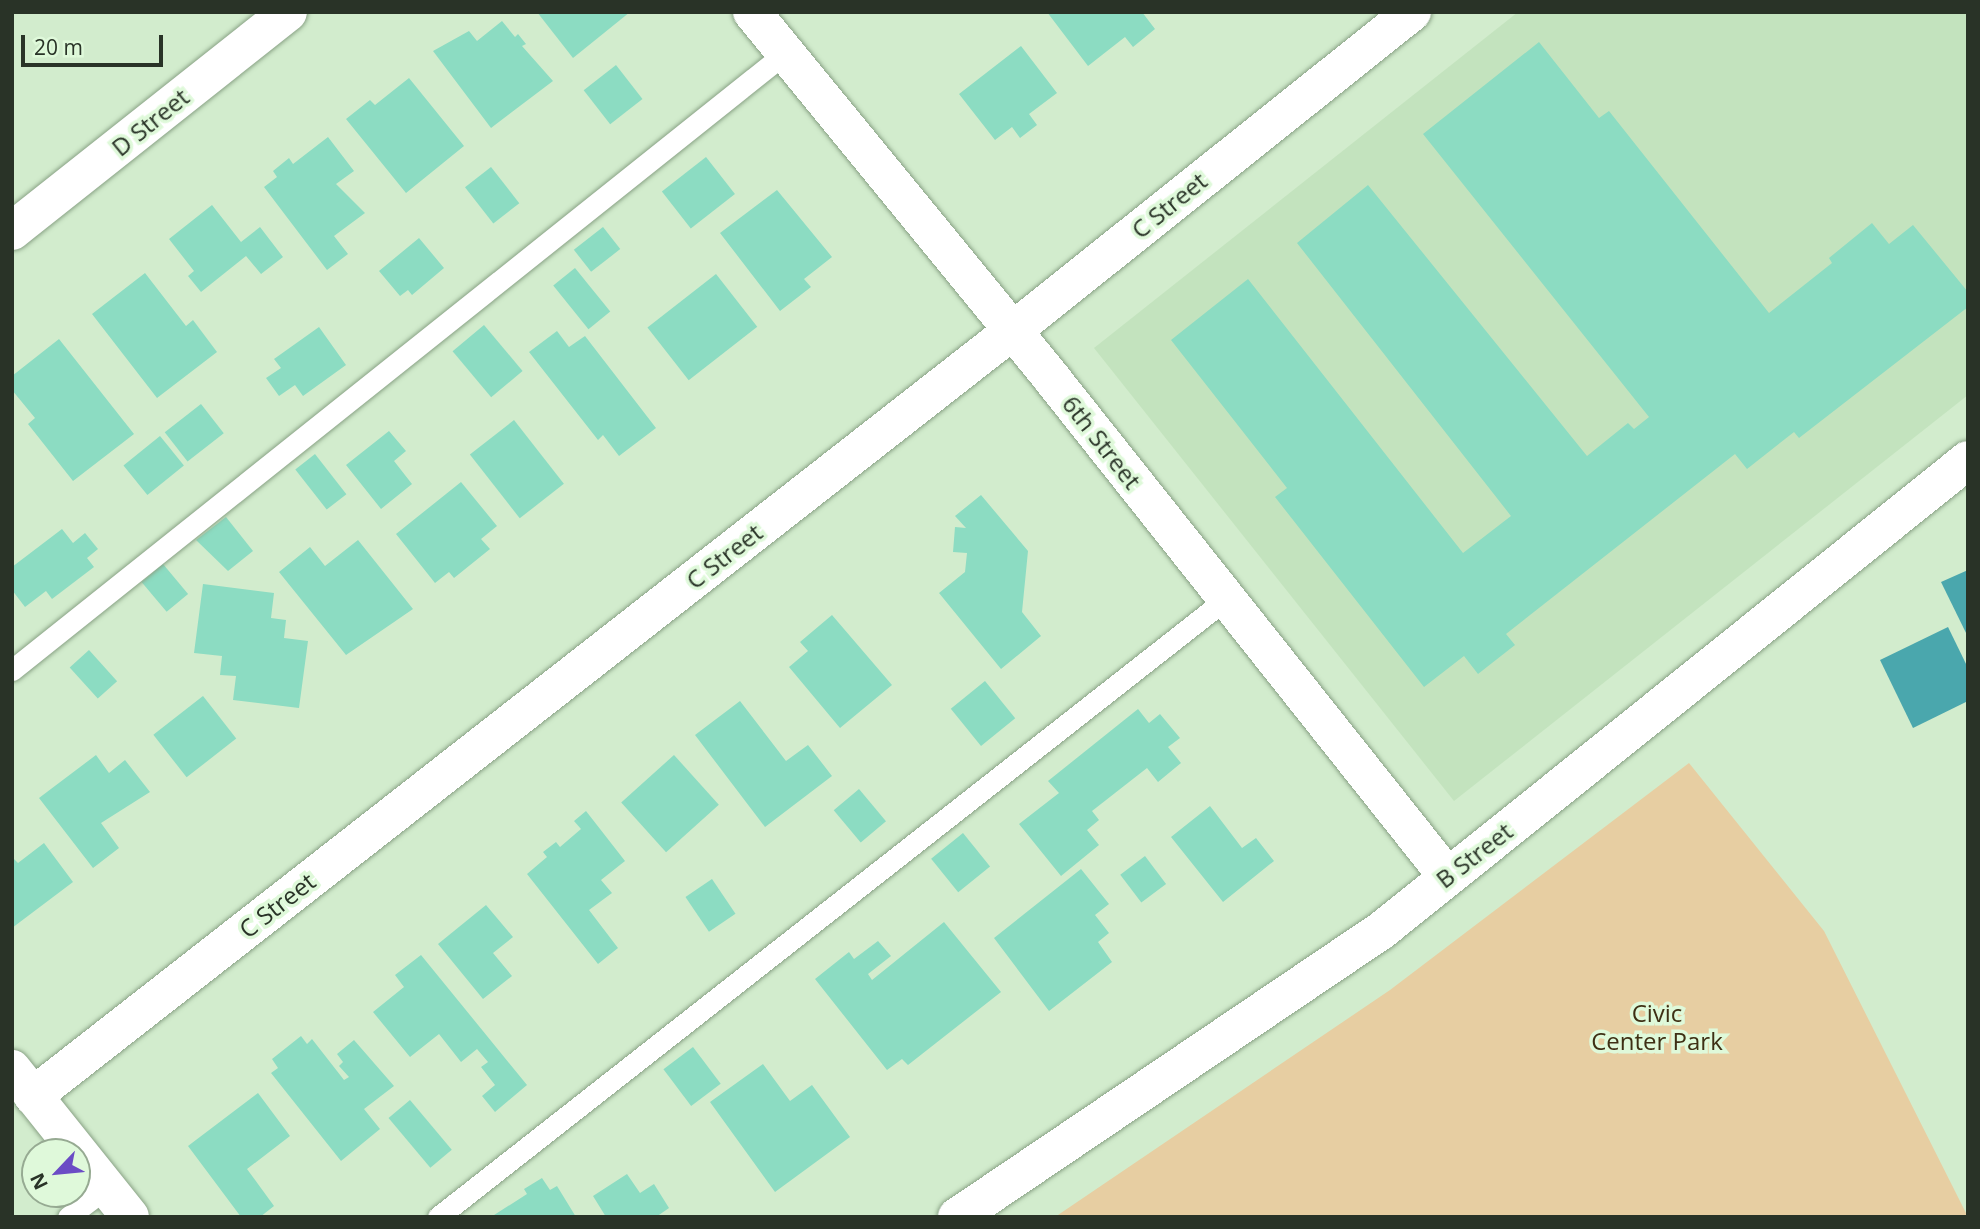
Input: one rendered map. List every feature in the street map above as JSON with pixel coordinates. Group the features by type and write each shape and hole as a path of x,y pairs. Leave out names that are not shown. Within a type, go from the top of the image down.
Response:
{"street":[{"name":"D Street","path":"12,232 288,12"},
{"name":"6th Street","path":"752,12 1447,876"},
{"name":"C Street","path":"23,1083 1011,332 1412,12"},
{"name":"B Street","path":"957,1217 1382,930 1968,460"},
{"path":"23,1083 118,1202"}],"lane":[{"path":"12,670 784,54"},
{"path":"438,1217 1226,599"},
{"path":"68,1217 118,1202"}],"shaded area":[{"path":"1518,12 1968,12 1968,395 1454,801 1094,348"}],"green space":[{"name":"Civic Center Park","path":"1689,763 1824,931 1968,1217 1055,1217 1390,990"}],"water":[{"path":"1968,570 1968,637 1941,582"},
{"path":"1948,627 1968,668 1968,701 1913,728 1880,660"}],"building":[{"path":"537,12 630,12 573,58"},
{"path":"1047,12 1142,12 1155,29 1133,47 1125,37 1088,66"},
{"path":"502,21 515,37 518,34 526,44 522,46 553,81 491,128 433,51 469,31 477,41"},
{"path":"1539,42 1599,118 1609,111 1769,313 1832,263 1829,258 1872,223 1889,244 1913,225 1968,292 1968,307 1799,438 1794,432 1747,469 1735,454 1506,634 1515,645 1478,674 1464,656 1424,687 1275,497 1287,488 1171,340 1248,279 1463,553 1511,516 1297,243 1368,185 1587,456 1628,423 1634,429 1649,417 1423,134"},
{"path":"1021,46 1057,93 1029,114 1037,125 1020,138 1012,127 995,140 959,94"},
{"path":"616,65 642,99 610,124 584,90"},
{"path":"409,78 464,146 406,193 346,119 370,100 375,105"},
{"path":"328,137 354,171 336,184 365,213 334,236 348,254 327,270 264,187 277,177 273,171 289,158 293,164"},
{"path":"706,157 735,194 691,229 662,191"},
{"path":"491,167 519,203 493,224 465,187"},
{"path":"777,190 832,257 804,279 811,287 780,311 720,233"},
{"path":"212,205 241,242 260,227 283,257 261,274 246,256 201,292 188,276 194,271 169,239"},
{"path":"603,227 620,249 591,272 574,250"},
{"path":"419,238 444,268 412,295 408,290 400,296 379,271"},
{"path":"575,268 610,312 588,329 553,286"},
{"path":"145,273 186,326 193,320 217,352 157,398 92,314"},
{"path":"716,274 757,327 689,380 647,328"},
{"path":"484,325 523,371 491,397 453,351"},
{"path":"319,327 346,365 303,396 295,385 279,396 266,378 281,368 274,359"},
{"path":"557,331 569,347 585,336 656,428 619,456 603,435 598,440 529,352"},
{"path":"59,339 134,434 73,481 28,424 35,418 12,390 12,376"},
{"path":"201,404 224,433 188,461 165,432"},
{"path":"514,420 564,484 520,518 470,454"},
{"path":"389,431 406,451 394,461 412,484 381,509 346,465"},
{"path":"160,436 184,466 147,495 123,466"},
{"path":"315,454 346,494 327,510 295,469"},
{"path":"461,482 497,526 481,539 490,549 454,578 449,572 435,583 396,534"},
{"path":"981,495 1028,551 1022,612 1041,636 1001,669 939,593 965,572 967,553 953,552 955,527 966,528 955,516"},
{"path":"226,517 253,551 228,571 196,540"},
{"path":"62,529 73,543 85,533 98,549 87,558 94,567 52,599 46,591 25,607 12,590 12,567"},
{"path":"358,540 413,609 346,655 279,572 310,547 325,566"},
{"path":"163,564 188,594 167,612 142,582"},
{"path":"203,584 274,593 271,618 286,620 284,638 308,641 299,708 233,700 236,676 220,675 222,656 194,653"},
{"path":"832,615 892,685 840,728 789,667 808,651 800,642"},
{"path":"89,650 117,681 98,699 70,667"},
{"path":"985,681 1015,718 981,746 951,709"},
{"path":"203,696 236,739 187,777 153,735"},
{"path":"740,701 786,761 808,745 832,776 765,827 695,735"},
{"path":"1138,709 1149,723 1160,714 1180,738 1168,747 1181,763 1158,782 1147,768 1092,811 1099,820 1087,830 1099,845 1061,876 1019,824 1059,793 1048,781"},
{"path":"96,755 109,773 125,760 150,792 101,823 119,848 93,868 39,798"},
{"path":"674,755 719,805 666,852 621,803"},
{"path":"859,789 886,821 861,842 834,810"},
{"path":"1210,806 1242,848 1256,838 1274,861 1223,902 1171,837"},
{"path":"586,811 625,861 601,880 612,893 589,910 618,948 598,964 527,874 547,857 543,852 556,842 560,847 581,829 574,821"},
{"path":"963,833 990,866 958,892 931,859"},
{"path":"44,843 73,882 12,928 12,857 18,863"},
{"path":"1145,856 1166,884 1141,903 1120,875"},
{"path":"1081,869 1109,904 1095,915 1109,933 1098,942 1112,962 1049,1011 994,938"},
{"path":"712,879 735,914 709,932 685,897"},
{"path":"486,905 513,937 493,953 512,976 483,999 438,944"},
{"path":"944,922 1001,992 908,1065 902,1059 887,1070 815,979 849,952 854,959 878,941 891,956 868,974 872,980"},
{"path":"421,955 527,1085 495,1112 482,1096 495,1085 481,1067 488,1062 477,1049 461,1062 439,1034 410,1057 373,1012 404,987 395,975"},
{"path":"301,1036 307,1044 312,1039 344,1080 349,1077 339,1066 343,1062 337,1054 354,1040 394,1086 364,1109 380,1129 341,1161 271,1073 278,1068 272,1059"},
{"path":"693,1047 721,1084 691,1106 663,1069"},
{"path":"763,1064 790,1101 812,1085 850,1137 775,1192 710,1102"},
{"path":"258,1093 290,1136 247,1169 274,1206 260,1217 241,1217 188,1146"},
{"path":"410,1100 452,1150 430,1168 389,1118"},
{"path":"627,1174 640,1193 654,1184 669,1208 656,1217 606,1217 593,1196"},
{"path":"542,1178 550,1190 557,1186 576,1217 491,1217 527,1194 524,1189"}]}
